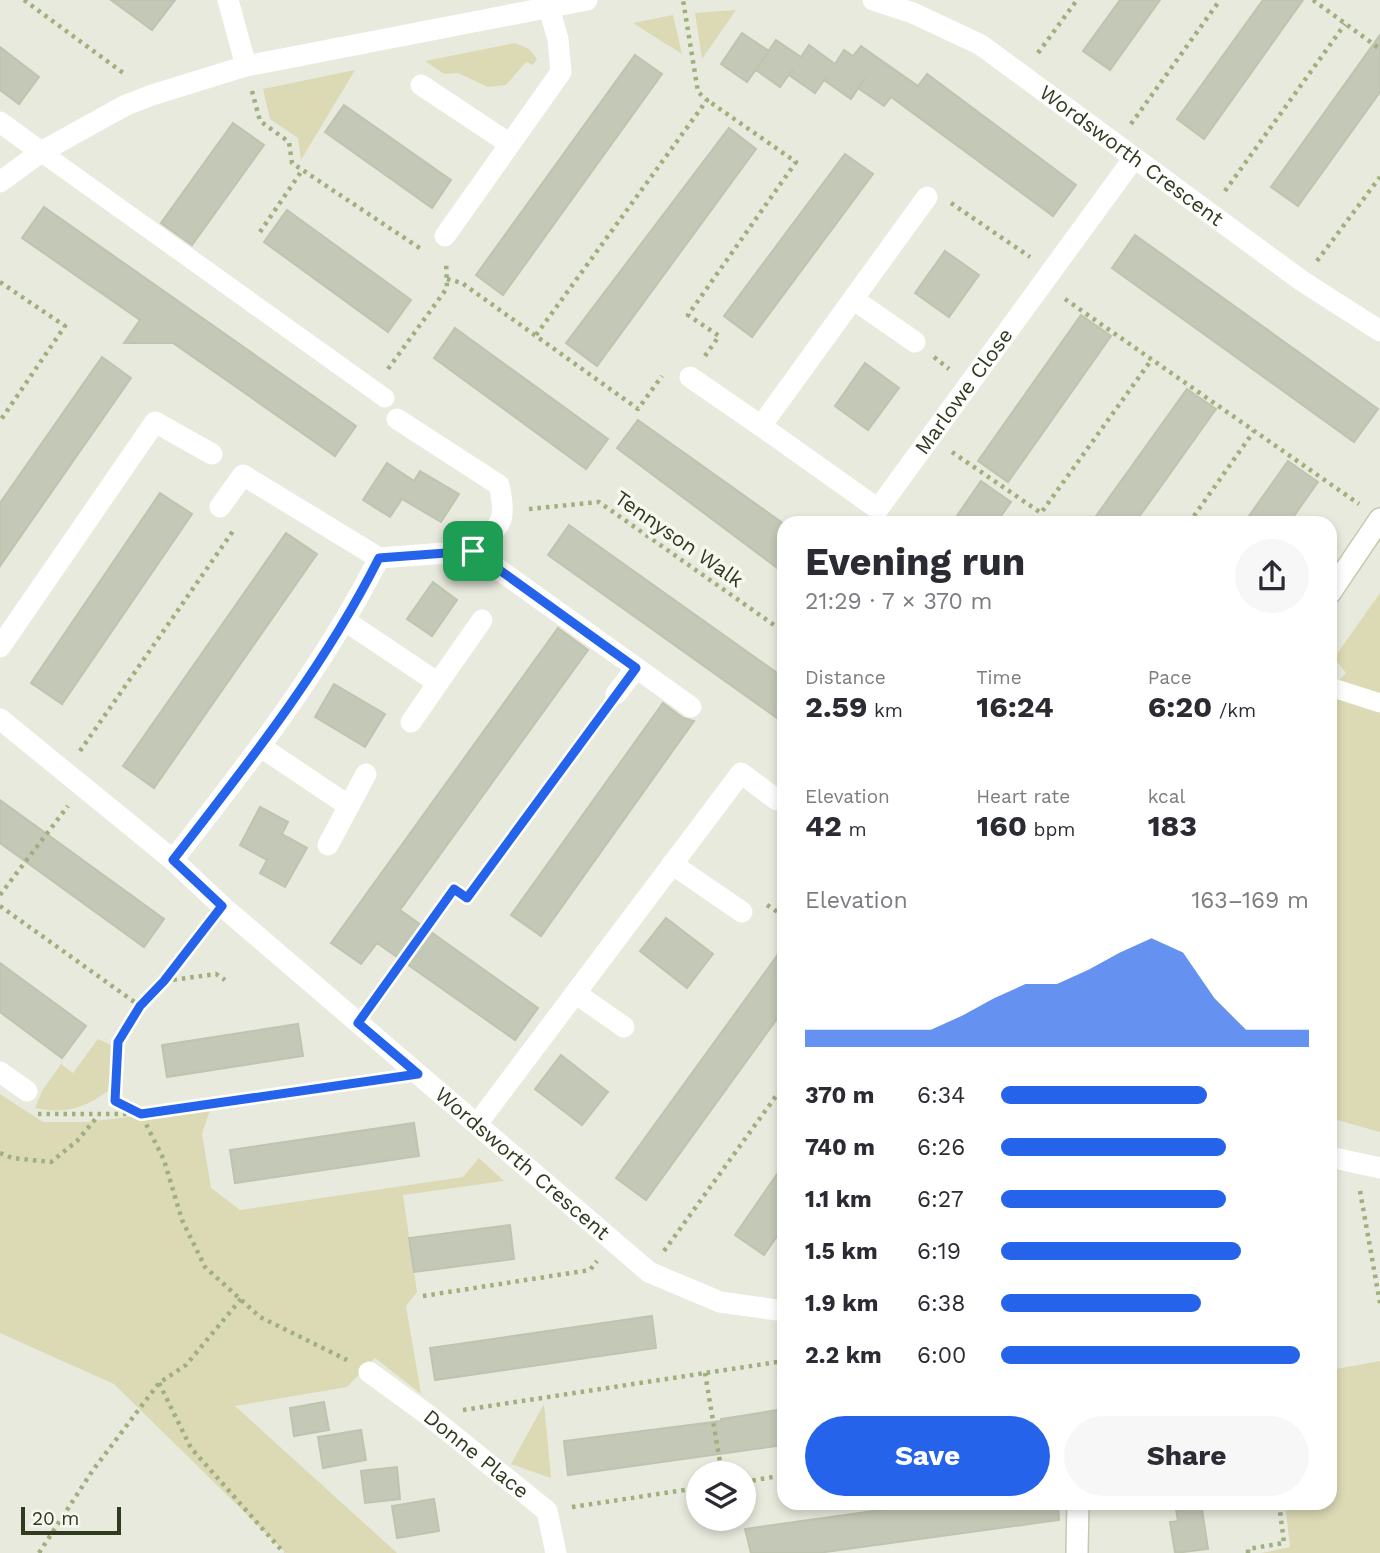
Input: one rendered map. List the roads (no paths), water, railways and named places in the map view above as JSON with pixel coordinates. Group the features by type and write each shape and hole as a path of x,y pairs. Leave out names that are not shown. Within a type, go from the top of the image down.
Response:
{"street":[{"path":"228,0 246,66"},
{"path":"0,182 41,152 126,105 152,95 246,66 548,5 587,0"},
{"name":"Wordsworth Crescent","path":"873,0 913,12 981,45 1302,281 1380,331"},
{"path":"445,236 561,72 558,39 548,5"},
{"path":"421,85 510,144"},
{"path":"0,122 41,152"},
{"name":"Marlowe Close","path":"690,377 878,509 1134,158"},
{"path":"761,426 927,197"},
{"path":"853,299 915,342"},
{"path":"0,647 155,422 212,454"},
{"path":"404,432 499,485 505,511 502,522 473,551"},
{"path":"222,505 243,475 379,558 473,551 691,708"},
{"path":"1337,583 1380,519"},
{"path":"173,860 261,747 347,622 379,558"},
{"path":"411,722 482,620"},
{"path":"347,622 438,683"},
{"path":"616,694 636,668"},
{"name":"Wordsworth Crescent","path":"0,719 173,860 222,906 649,1272 720,1303 777,1310"},
{"path":"261,747 349,806"},
{"path":"477,1124 741,773 777,800"},
{"path":"328,845 366,774"},
{"path":"672,863 742,912"},
{"path":"575,993 624,1027"},
{"path":"0,1072 27,1091"},
{"path":"1337,1159 1380,1168"},
{"name":"Donne Place","path":"369,1372 428,1415 547,1511 556,1553"},
{"path":"1077,1553 1078,1510"}],"lane":[{"path":"41,152 379,394"},
{"path":"1337,689 1380,704"}]}
